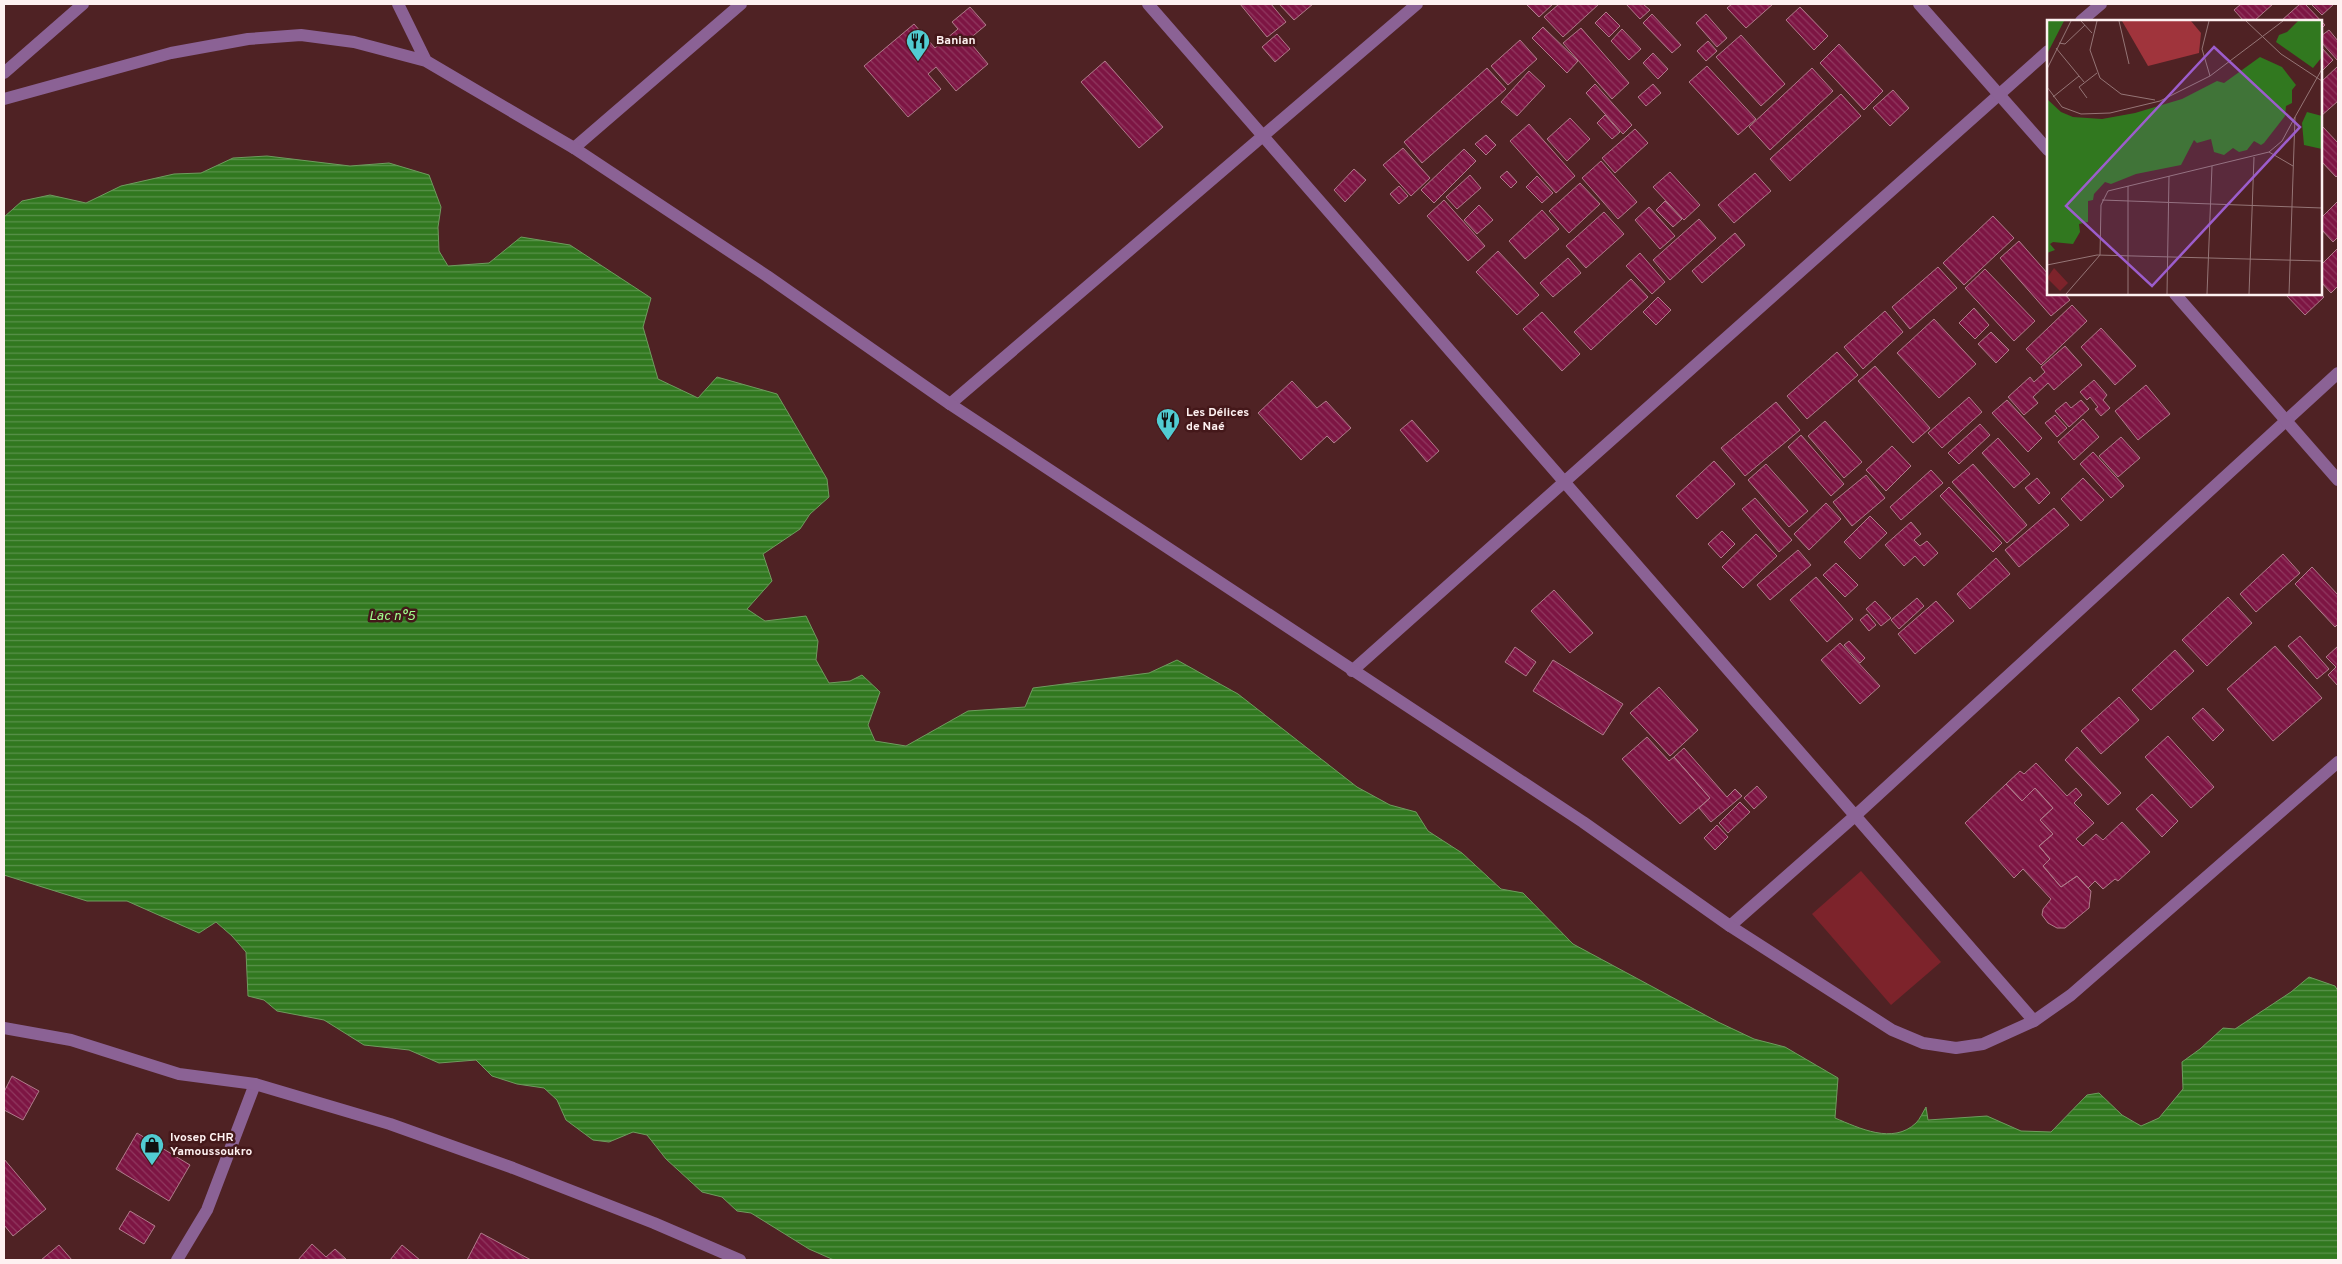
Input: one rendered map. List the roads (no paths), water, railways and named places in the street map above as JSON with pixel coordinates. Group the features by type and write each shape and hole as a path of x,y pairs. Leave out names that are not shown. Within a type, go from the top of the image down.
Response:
{"street":[{"path":"4,73 83,4"},
{"path":"398,4 426,61"},
{"path":"574,148 741,4"},
{"path":"1148,4 2034,1021"},
{"path":"950,404 1417,4"},
{"path":"1919,4 2047,149"},
{"path":"2082,20 2100,4"},
{"path":"4,99 171,53 274,37 301,35 354,42 426,61 574,148 767,276 950,404 1583,822 1730,926 1892,1030 1923,1044 1956,1048 1983,1044 2034,1021 2071,995 2338,762"},
{"path":"1352,671 2047,52"},
{"path":"2175,295 2338,480"},
{"path":"1730,926 1856,815 2338,373"},
{"path":"4,1028 71,1040 178,1074 255,1084 390,1124 505,1165 654,1223 740,1260"},
{"path":"177,1260 207,1210 255,1084"}],"water":[{"name":"Lac n°5","path":"267,156 350,166 389,163 429,175 441,207 438,227 439,251 448,266 489,263 521,237 570,245 651,298 643,327 658,379 698,398 717,377 777,394 827,479 829,497 810,514 800,529 763,554 772,581 747,609 765,621 806,616 818,641 816,660 829,683 850,681 862,675 880,692 868,725 875,741 906,746 968,711 1025,707 1033,688 1149,673 1177,660 1238,694 1357,787 1390,805 1416,812 1428,831 1462,853 1501,889 1523,893 1573,944 1718,1022 1754,1039 1785,1047 1838,1078 1835,1118 1865,1130 1887,1134 1907,1130 1916,1123 1926,1107 1928,1120 1987,1116 2021,1131 2051,1132 2087,1095 2099,1093 2122,1115 2141,1126 2159,1118 2183,1089 2182,1062 2223,1028 2235,1029 2291,992 2309,977 2335,986 2338,991 2338,1260 834,1260 809,1249 751,1213 737,1211 722,1197 702,1192 666,1159 647,1135 633,1132 609,1142 593,1140 566,1120 557,1100 544,1088 517,1084 492,1076 476,1060 439,1063 409,1050 364,1045 324,1020 277,1011 264,1000 248,996 246,952 216,922 199,933 127,901 87,901 4,875 4,217 22,201 50,195 86,203 121,186 174,174 201,173 233,158"}],"place":[{"name":"Banian","path":"918,62"},
{"name":"Les Délices de Naé","path":"1168,441"},
{"name":"Ivosep CHR Yamoussoukro","path":"152,1166"}]}
